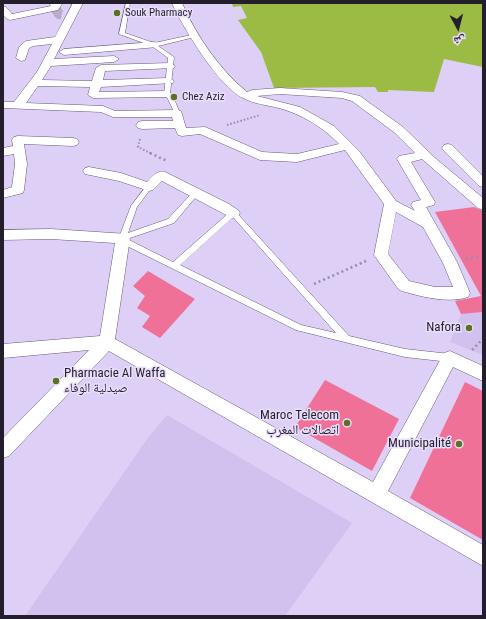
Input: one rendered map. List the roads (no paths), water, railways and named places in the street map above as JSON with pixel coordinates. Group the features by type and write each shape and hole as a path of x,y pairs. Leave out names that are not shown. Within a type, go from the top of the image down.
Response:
{"street":[{"path":"4,12 10,17 55,8 57,4 54,3"},
{"path":"3,115 10,105 34,83 47,63 78,3"},
{"path":"60,62 88,3"},
{"path":"178,3 182,16 230,83 243,94 307,114 330,129 348,144 391,204 428,224"},
{"path":"21,58 24,47 30,43 59,40"},
{"path":"64,52 154,45"},
{"path":"47,63 171,62"},
{"path":"123,63 101,68 92,95 167,94"},
{"path":"34,83 96,84 169,81"},
{"path":"243,94 280,91 342,95 356,98 399,130 424,155 483,205"},
{"path":"10,105 103,109 113,114 178,119"},
{"path":"178,119 182,132 201,130 260,156 297,158 325,152 348,144"},
{"path":"142,125 178,119"},
{"path":"3,194 18,190 21,164 18,140 73,142"},
{"path":"448,148 483,182"},
{"path":"3,152 19,149"},
{"path":"391,204 381,255 404,286 435,293 463,293 450,262 418,206 429,202 403,159 424,155"},
{"path":"89,171 121,177 149,187 161,175 233,213"},
{"path":"3,234 51,234 122,239 107,342 3,450"},
{"path":"3,351 107,342 483,556"},
{"path":"376,494 450,358 483,374"}],"lane":[{"path":"128,3 122,34 154,45 171,62 167,94 171,99 178,119"},
{"path":"154,45 196,36"},
{"path":"122,239 134,206 149,187"},
{"path":"122,239 171,221 196,193"},
{"path":"174,266 233,213 346,339"},
{"path":"122,239 299,328 405,353 450,358"}],"tunnel":[{"path":"55,8 59,14 71,16"}],"place":[{"name":"Souk Pharmacy","path":"117,13"},
{"name":"Chez Aziz","path":"174,97"},
{"name":"Nafora","path":"469,328"},
{"name":"Pharmacie Al Waffa صيدلية الوفاء","path":"56,381"},
{"name":"Maroc Telecom اتصالات المغرب","path":"347,423"},
{"name":"Municipalité","path":"459,444"}]}
